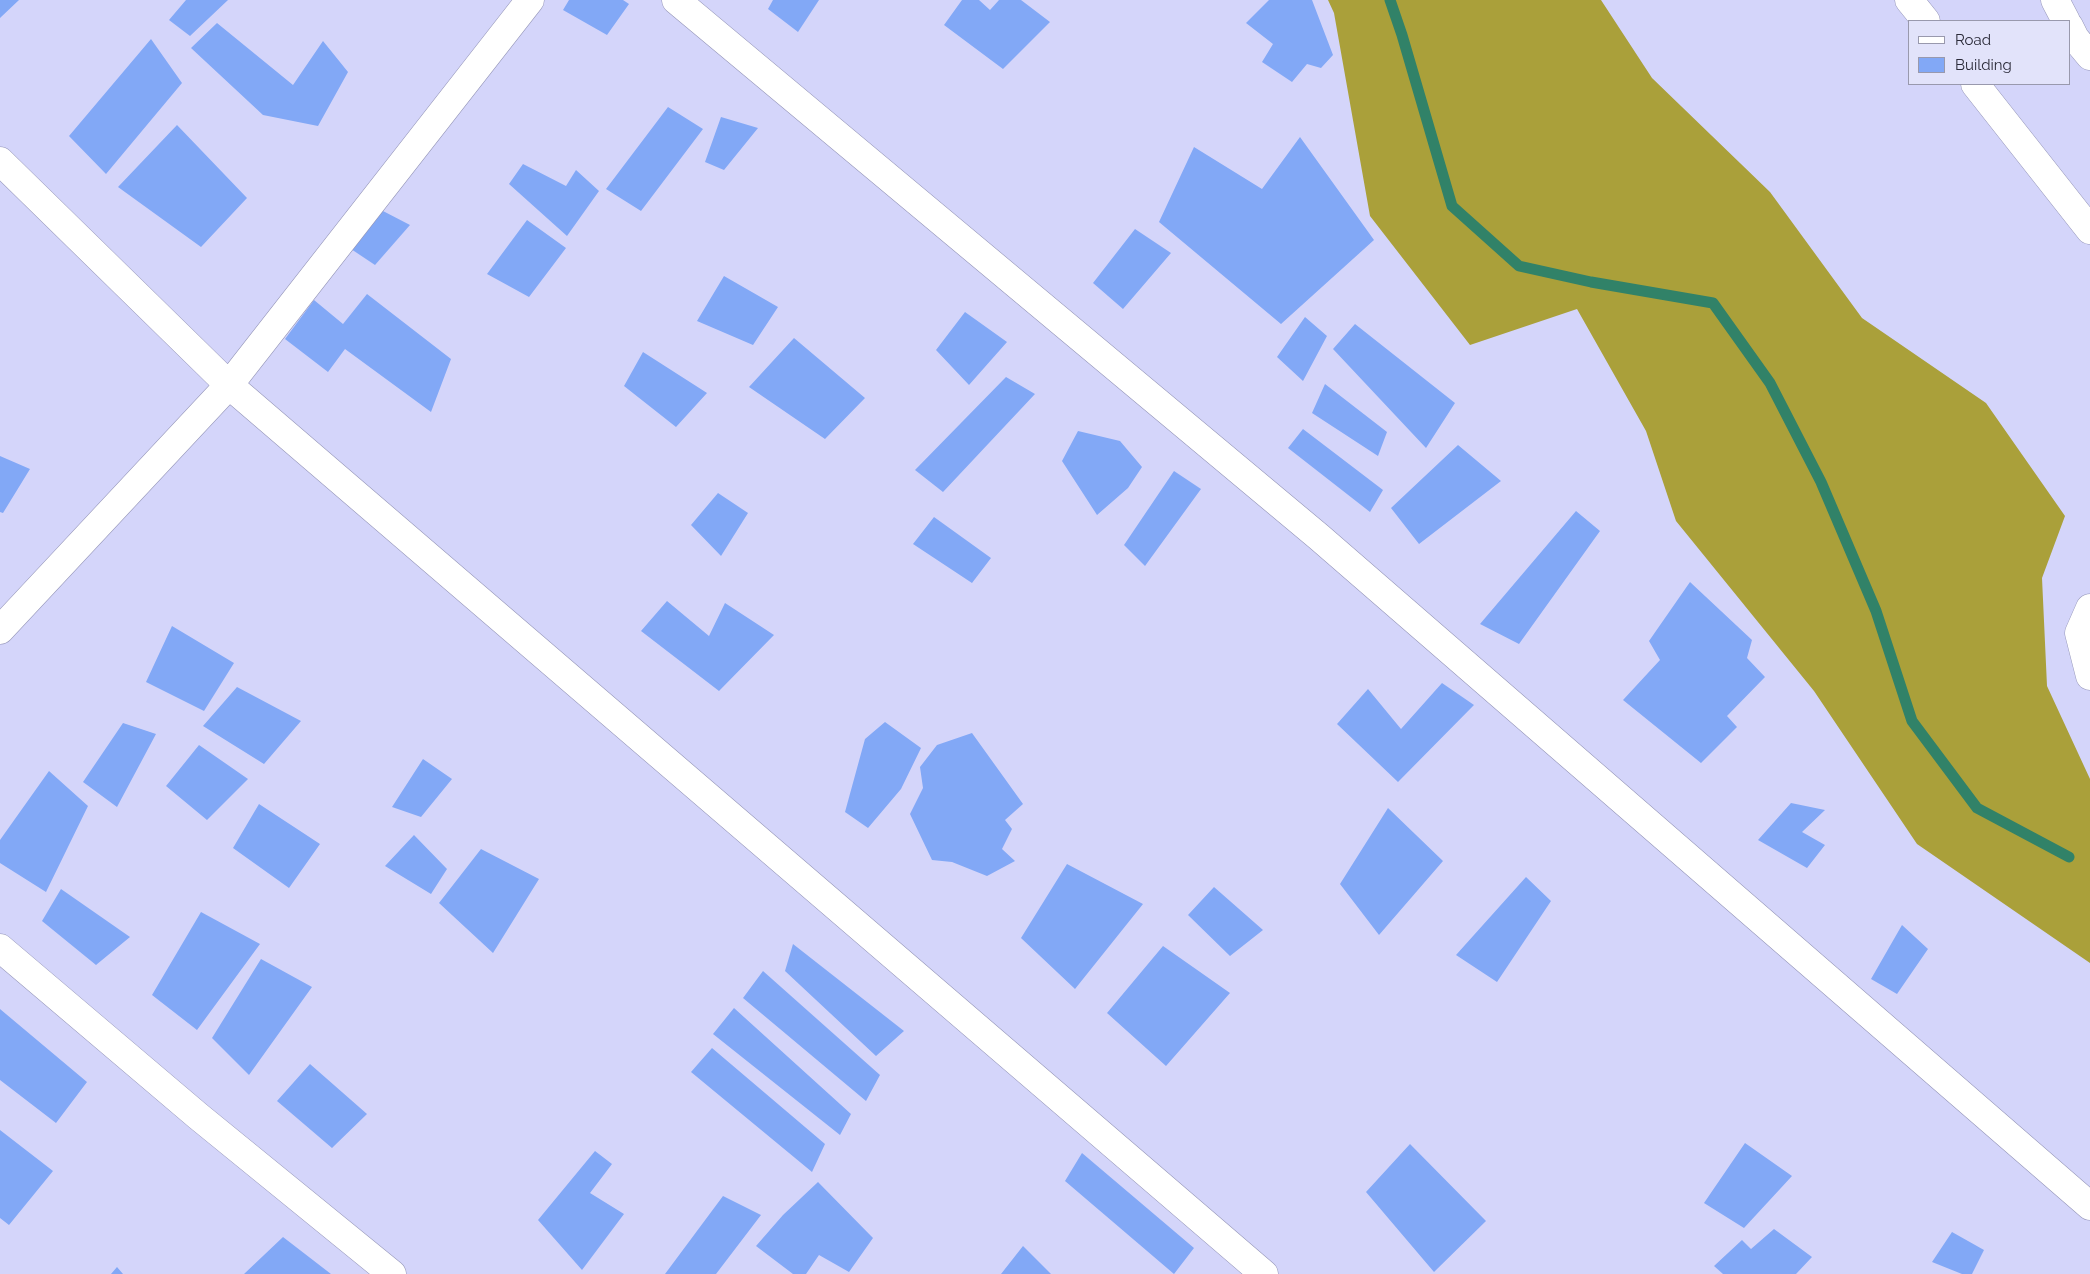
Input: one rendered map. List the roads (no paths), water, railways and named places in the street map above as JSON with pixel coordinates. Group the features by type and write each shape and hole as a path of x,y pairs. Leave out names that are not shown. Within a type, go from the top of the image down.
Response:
{"street":[{"path":"0,630 229,385 530,0"},
{"path":"676,0 1319,537 2090,1206"},
{"path":"1909,0 1925,20"},
{"path":"2055,0 2065,20"},
{"path":"2070,28 2075,38 2090,56"},
{"path":"1976,85 2090,230"},
{"path":"0,162 229,385 1264,1274"},
{"path":"2090,608 2079,633 2090,676"},
{"path":"0,948 198,1116 392,1274"}],"waterway":[{"path":"1390,0 1452,206 1519,266 1591,282 1713,303 1770,383 1821,482 1876,611 1912,721 1977,808 2069,857"}]}
